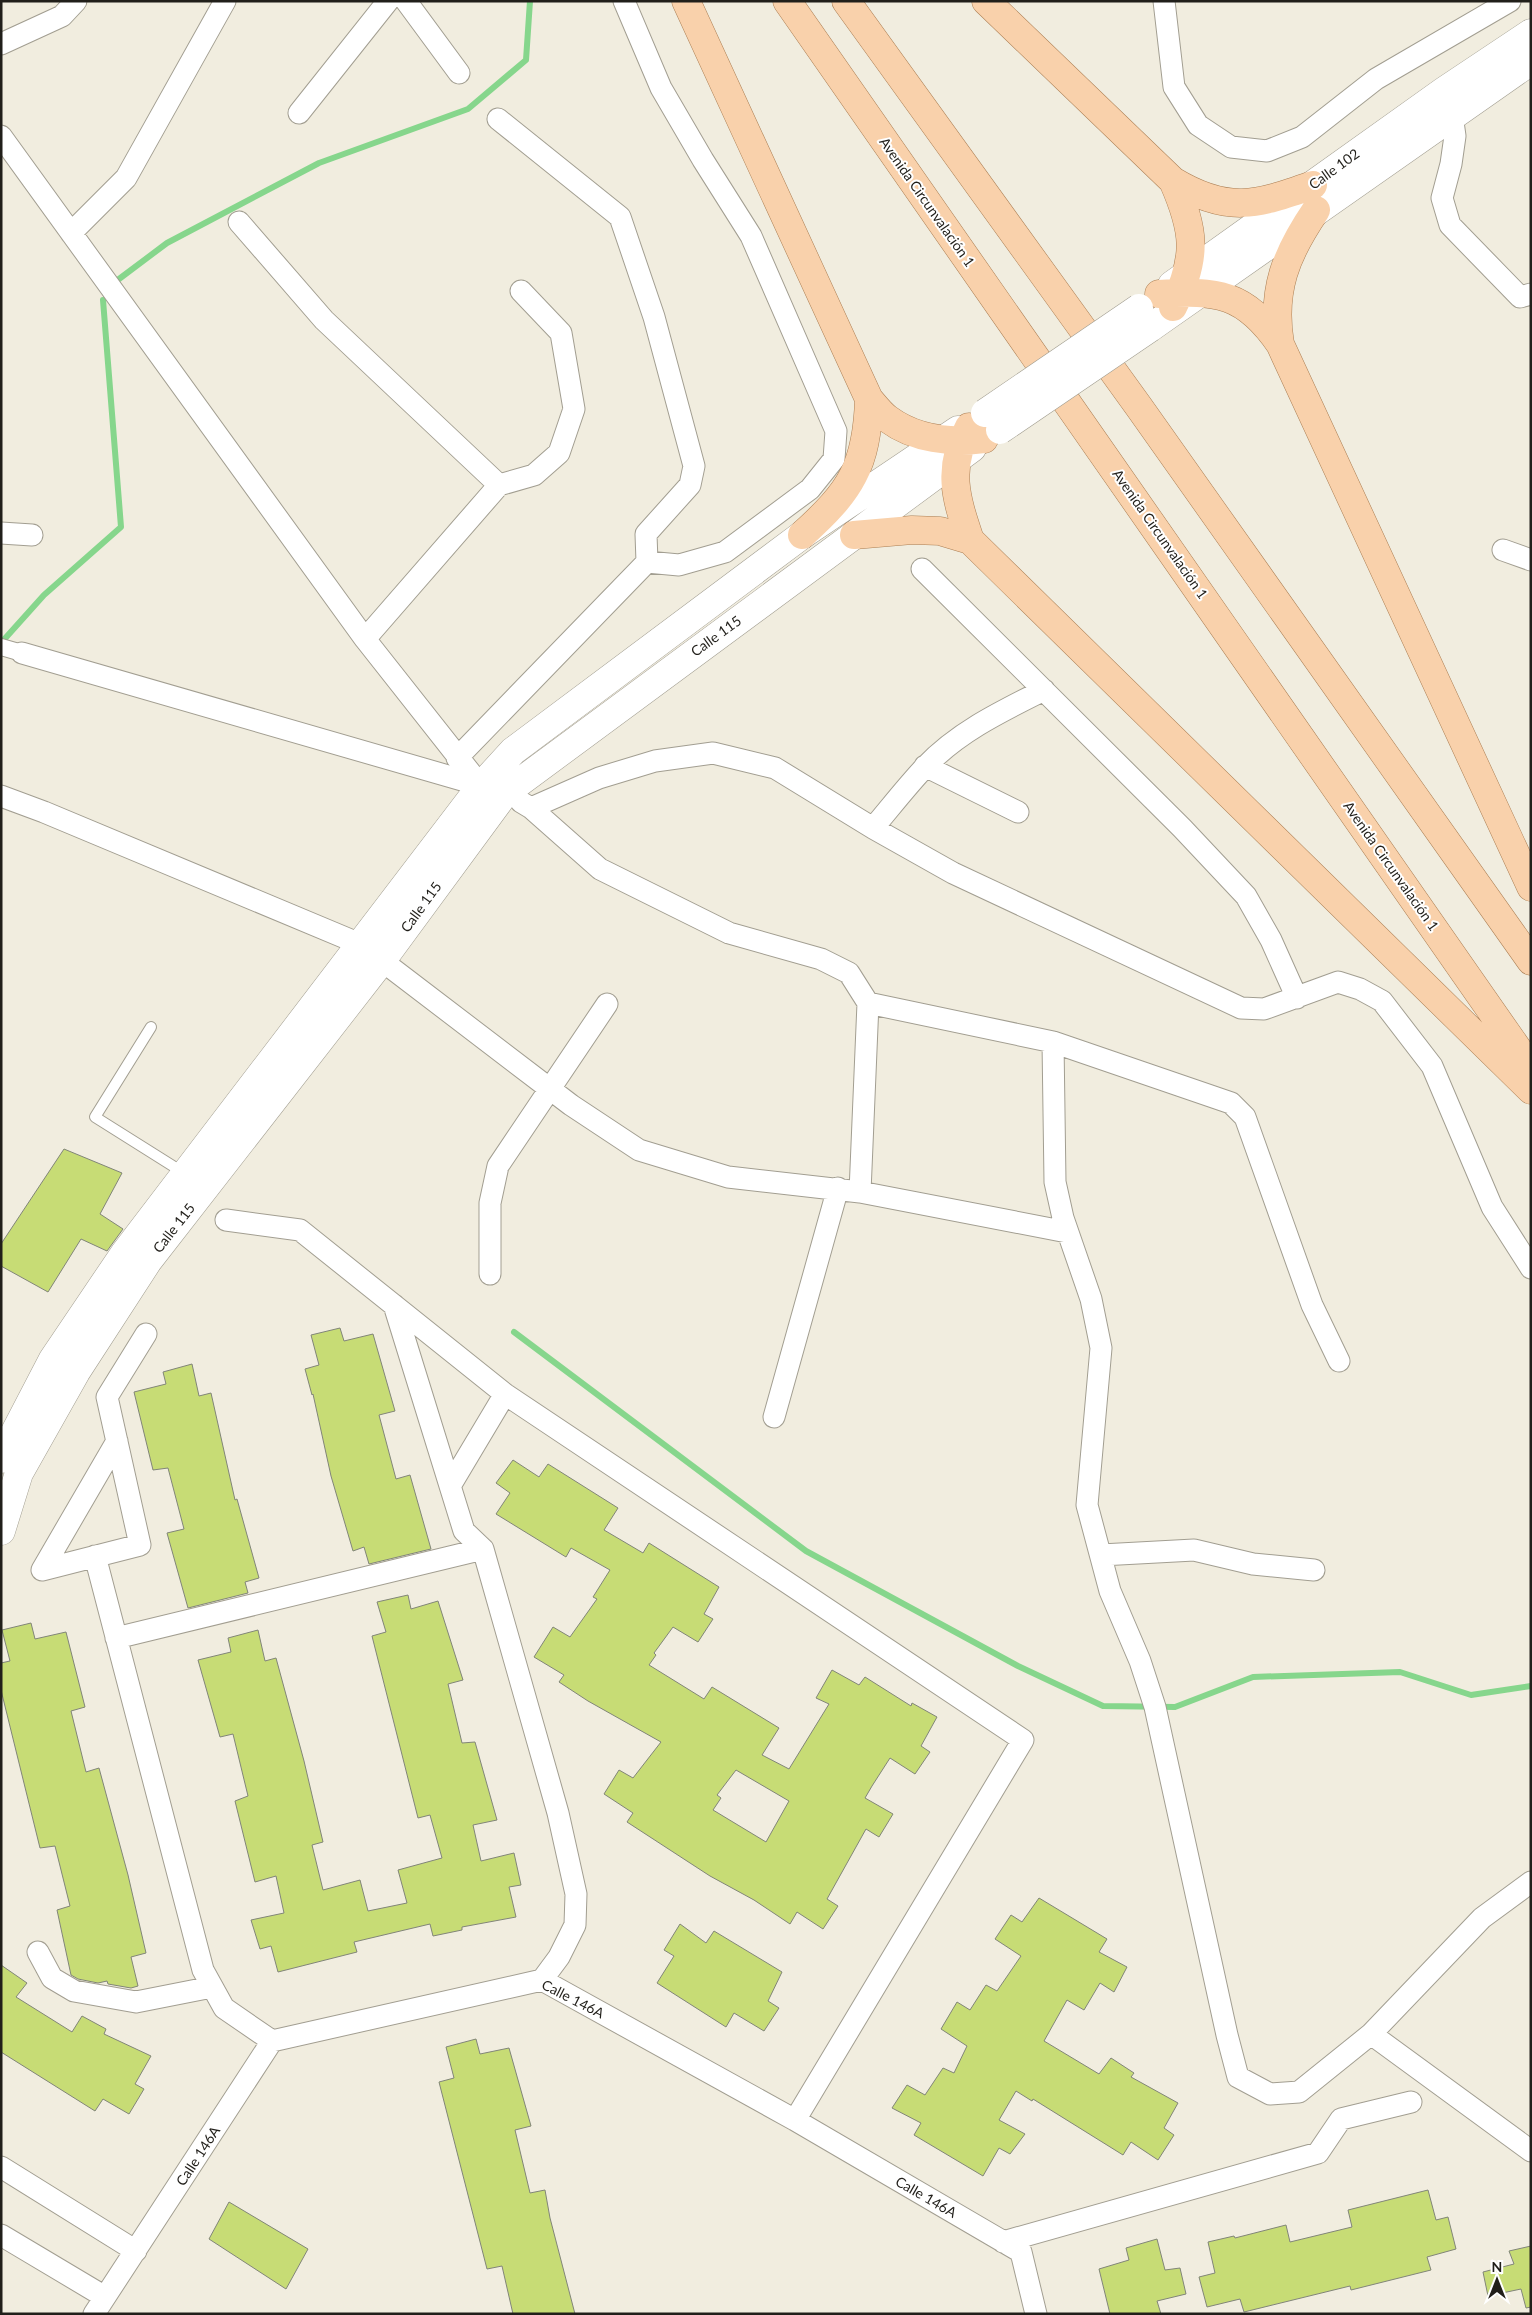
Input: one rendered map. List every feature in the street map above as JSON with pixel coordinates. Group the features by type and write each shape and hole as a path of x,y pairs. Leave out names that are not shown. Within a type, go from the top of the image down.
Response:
{"main road":[{"path":"686,1 869,399 888,419 925,437 971,435 957,502 970,540 1531,1090"},
{"name":"Avenida Circunvalación 1","path":"787,1 1531,1068"},
{"path":"846,1 1139,407 1531,962"},
{"path":"986,1 1173,181 1195,194 1220,202 1246,204 1272,200 1315,198 1281,278 1276,320 1280,344"},
{"name":"Calle 102","path":"1315,198 1444,91 1531,33"},
{"name":"Calle 102","path":"971,435 1315,198 1452,115 1531,61"},
{"path":"1173,181 1186,211 1191,238 1169,300 1219,294 1238,302 1254,313 1268,327 1280,344 1531,887"},
{"path":"802,535 833,507 853,478 862,458 868,431 869,399"},
{"name":"Calle 115","path":"1,1531 19,1473 76,1372 148,1261 382,959 493,789 513,751 802,535 971,435"},
{"name":"Calle 115","path":"1,1459 53,1359 124,1254 360,944 493,789 854,535 971,435"},
{"path":"854,535 912,530 940,531 970,540"}],"street":[{"path":"1,44 62,16 76,1"},
{"path":"71,233 126,178 224,1"},
{"path":"299,113 388,1"},
{"path":"406,1 459,73"},
{"path":"624,1 661,88 703,160 751,236 836,431 834,459 810,489 725,552 679,565 647,562"},
{"path":"1164,1 1174,87 1198,125 1231,148 1267,151 1302,137 1376,79 1510,1"},
{"path":"1452,115 1455,136 1451,164 1442,198 1450,225 1520,297 1531,294"},
{"path":"457,758 647,562 646,534 690,485 694,466 654,317 620,217 498,119"},
{"path":"1,136 365,638 457,758 493,789"},
{"path":"239,222 324,320 499,485"},
{"path":"365,638 499,485 534,476 559,453 574,409 561,333 521,291"},
{"path":"1,533 32,535"},
{"path":"1503,550 1531,560"},
{"path":"922,569 1182,828 1246,896 1271,940 1297,998"},
{"path":"1,647 493,789 531,808 600,869 729,933 828,962 848,973 868,1003 860,1192"},
{"path":"873,828 926,766 949,746 988,718 1044,690"},
{"path":"531,808 599,778 654,760 713,753 775,768 873,828 953,873 1240,1008 1264,1009 1338,982 1360,989 1382,1001 1432,1066 1492,1208 1531,1268"},
{"path":"926,766 1018,812"},
{"path":"1,796 44,812 360,944 550,1088 639,1150 728,1176 838,1188 1067,1232"},
{"path":"868,1003 1053,1042 1231,1103 1245,1117 1312,1305 1339,1361"},
{"path":"490,1274 490,1203 498,1166 608,1004"},
{"path":"1053,1042 1055,1182 1067,1232 1091,1299 1101,1348 1087,1505 1110,1591 1140,1661 1155,1707 1227,2035 1238,2077 1270,2094 1299,2092 1371,2034 1482,1918 1531,1882"},
{"path":"774,1418 838,1188"},
{"path":"226,1220 300,1230 505,1394 1023,1740 795,2120"},
{"path":"394,1305 464,1531 483,1549 558,1813 576,1894 574,1924 559,1957 542,1980"},
{"path":"117,1441 42,1570 140,1545 117,1441 107,1397 146,1334"},
{"path":"450,1486 505,1394"},
{"path":"116,1638 483,1549"},
{"path":"1101,1555 1194,1550 1253,1564 1314,1570"},
{"path":"95,1556 203,1970 224,2008 272,2041"},
{"path":"38,1952 52,1978 74,1992 136,2002 212,1987"},
{"name":"Calle 146A","path":"100,2305 272,2041 542,1980 795,2120 1021,2252 1036,2314"},
{"path":"1371,2034 1531,2151"},
{"path":"1004,2242 1318,2153 1341,2118 1411,2102"},
{"path":"1,2167 136,2251"},
{"path":"1,2235 100,2305"}],"lane":[{"path":"150,1027 95,1117 185,1174"}],"building":[{"path":"64,1149 122,1173 100,1214 123,1229 107,1251 81,1239 48,1292 1,1266 1,1244"},
{"path":"340,1328 344,1341 373,1334 395,1411 379,1415 396,1479 410,1475 431,1549 369,1564 364,1547 353,1551 331,1476 313,1394 305,1369 319,1365 311,1335"},
{"path":"192,1364 199,1396 211,1393 235,1500 237,1499 259,1578 245,1582 248,1593 188,1608 167,1533 184,1529 168,1468 153,1470 134,1392 166,1384 163,1372"},
{"path":"513,1460 539,1477 548,1464 618,1508 604,1530 643,1553 649,1543 719,1587 704,1614 713,1619 698,1642 673,1627 654,1653 656,1655 649,1665 704,1699 712,1687 779,1728 762,1755 789,1769 829,1704 816,1698 832,1670 859,1685 865,1677 911,1706 912,1703 937,1717 921,1746 930,1752 915,1774 890,1758 865,1798 893,1814 879,1837 866,1829 827,1899 838,1906 823,1929 797,1912 790,1924 754,1900 710,1876 627,1822 633,1813 604,1794 619,1770 633,1778 661,1742 588,1701 559,1682 564,1675 534,1657 553,1627 570,1637 597,1599 593,1597 610,1570 571,1548 566,1557 496,1514 510,1493 496,1483","holes":["736,1770 789,1801 766,1842 713,1810 721,1798 717,1795"]},
{"path":"408,1595 411,1609 438,1601 463,1680 448,1684 462,1743 475,1742 497,1820 473,1825 481,1861 514,1853 521,1885 509,1887 516,1917 462,1927 462,1930 433,1936 430,1924 354,1942 357,1952 278,1972 271,1946 260,1949 251,1920 284,1913 276,1876 255,1882 235,1801 248,1796 233,1734 220,1737 198,1660 231,1652 228,1638 258,1630 265,1661 276,1658 304,1761 323,1842 312,1845 323,1890 360,1880 368,1911 407,1903 398,1870 442,1858 430,1815 418,1818 372,1636 386,1632 377,1602"},
{"path":"31,1623 35,1639 66,1632 85,1707 71,1711 86,1772 99,1768 128,1875 146,1953 131,1957 138,1986 131,1988 108,1984 107,1981 98,1983 78,1979 71,1975 57,1910 70,1906 55,1846 40,1848 1,1690 1,1663 10,1661 2,1630"},
{"path":"1039,1898 1107,1939 1099,1952 1127,1967 1114,1992 1100,1983 1084,2010 1067,2000 1044,2041 1099,2074 1111,2058 1134,2073 1131,2077 1178,2103 1164,2128 1174,2135 1158,2160 1131,2142 1123,2155 1033,2099 1032,2101 1016,2091 999,2120 1025,2134 1010,2154 999,2148 983,2176 914,2135 921,2123 892,2108 907,2085 925,2095 943,2068 954,2073 967,2046 941,2029 957,2002 970,2010 986,1985 997,1991 1021,1956 995,1939 1011,1915 1022,1922"},
{"path":"680,1924 706,1943 714,1931 782,1972 768,2001 779,2008 764,2031 734,2013 726,2027 657,1983 674,1956 664,1950"},
{"path":"1,1965 27,1983 16,1997 72,2032 82,2016 106,2029 104,2034 151,2056 135,2084 144,2089 129,2114 103,2099 95,2111 1,2052"},
{"path":"476,2039 480,2054 509,2048 531,2126 515,2130 530,2193 545,2190 550,2218 575,2314 513,2314 502,2266 487,2269 439,2082 454,2078 446,2047"},
{"path":"1428,2190 1436,2220 1448,2217 1456,2249 1427,2257 1431,2270 1351,2290 1350,2286 1244,2312 1240,2299 1207,2307 1199,2277 1215,2273 1208,2242 1234,2236 1235,2238 1286,2225 1290,2242 1352,2227 1348,2210"},
{"path":"229,2202 308,2249 286,2289 209,2239"},
{"path":"1157,2239 1165,2270 1180,2268 1186,2294 1157,2301 1161,2314 1110,2314 1099,2269 1129,2260 1126,2248"},
{"path":"1531,2246 1531,2307 1526,2308 1521,2289 1488,2296 1483,2272 1514,2264 1509,2251"}],"waterway":[{"path":"119,279 167,243 319,163 468,109 526,60 530,1"},
{"path":"1,643 44,595 121,527 103,300"},
{"path":"514,1332 806,1551 1018,1666 1103,1706 1175,1707 1253,1677 1400,1672 1471,1695 1531,1686"}]}
